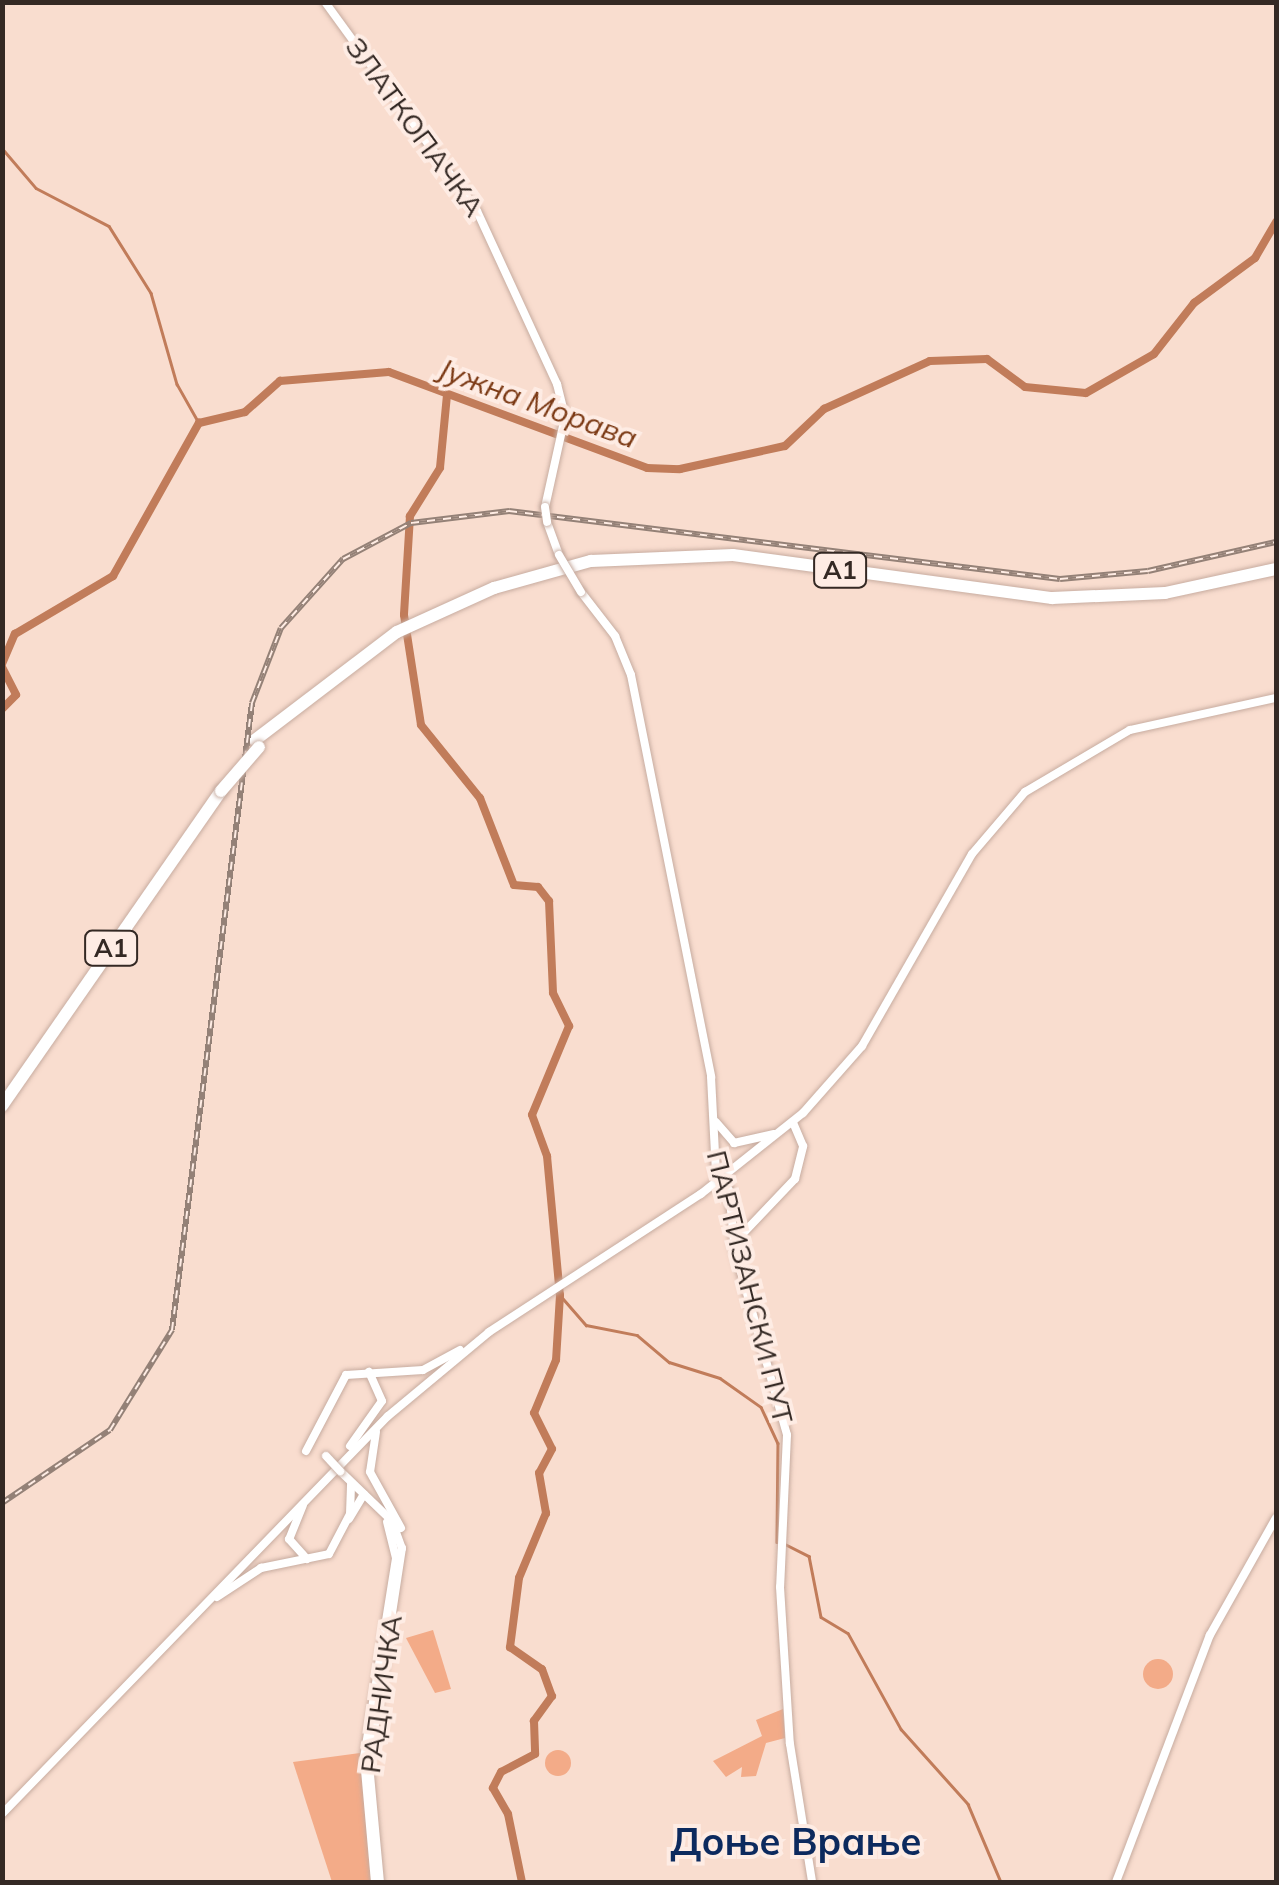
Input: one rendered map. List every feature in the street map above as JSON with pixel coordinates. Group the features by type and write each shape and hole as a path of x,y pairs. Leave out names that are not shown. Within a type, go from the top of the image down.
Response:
{"highway":[{"name":"A1","path":"2,1092 221,785 257,744 413,627 552,570 662,554 1052,598 1164,593 1276,569"},
{"name":"A1","path":"413,627 541,581 665,561 754,564 1047,606 1161,601 1276,578"},
{"name":"A1","path":"2,1106 221,785"}],"main road":[{"name":"ЗЛАТКОПАЧКА","path":"324,2 489,232 565,421"},
{"name":"ПАРТИЗАНСКИ ПУТ","path":"565,421 545,507 548,522 559,555 580,592 616,636 630,675 714,1118 712,1157 729,1190 733,1244 785,1421 790,1744 812,1882"},
{"path":"306,1451 341,1380 360,1370 431,1368 731,1172 784,1132 862,1046 972,854 1025,792 1112,738 1276,698"},
{"path":"714,1118 733,1143 731,1172"},
{"path":"733,1244 796,1180 798,1138 793,1123"},
{"path":"712,1157 733,1143 784,1132"},
{"path":"776,1138 798,1138"},
{"path":"733,1225 751,1223"},
{"path":"2,1814 345,1456 489,1332"},
{"path":"345,1456 382,1401 380,1381 360,1370"},
{"path":"402,1555 400,1525 368,1455 403,1403"},
{"path":"316,1436 325,1456 398,1529 402,1555"},
{"path":"346,1523 350,1481"},
{"path":"312,1489 289,1536 298,1554 314,1560"},
{"path":"197,1610 257,1570 314,1560 333,1550 364,1494"},
{"path":"356,1513 382,1514"},
{"name":"РАДНИЧКА","path":"378,1882 364,1749 396,1546 382,1514"},
{"path":"1116,1882 1210,1635 1276,1518"},
{"name":"РАДНИЧКА","path":"378,1882 369,1764 402,1555"}],"shaded area":[{"path":"433,1630 451,1689 435,1693 406,1638"},
{"path":"1158,1659 1169,1663 1173,1674 1169,1685 1158,1689 1147,1685 1143,1674 1147,1663"},
{"path":"783,1709 785,1738 766,1743 756,1776 741,1777 742,1767 726,1777 713,1761 762,1736 756,1720"},
{"path":"558,1750 567,1754 571,1763 567,1772 558,1776 549,1772 545,1763 549,1754"},
{"path":"360,1753 371,1882 332,1882 293,1762"}],"waterway":[{"path":"2,148 36,188 109,226 151,293 177,384 199,423"},
{"name":"Јужна Морава","path":"2,664 15,634 113,576 199,423 245,412 280,381 389,372 647,468 680,469 785,446 824,409 930,361 987,359 1025,387 1086,393 1154,354 1194,303 1255,258 1276,222"},
{"path":"447,395 440,468 410,516 404,615 421,725 480,798 514,885 538,887 549,901 553,993 569,1026 532,1115 547,1156 560,1295 556,1360 534,1413 552,1449 539,1473 546,1513 519,1578 510,1647 542,1669 552,1696 534,1721 535,1754 501,1772 493,1788 508,1814 522,1882"},
{"name":"Јужна Морава","path":"2,667 16,695 2,709"},
{"path":"560,1295 586,1325 637,1335 669,1362 720,1378 761,1407 778,1443 777,1542"},
{"path":"785,1544 809,1556 821,1617 848,1633 901,1729 968,1804 1001,1882"}],"railway":[{"path":"2,1503 110,1430 172,1330 252,703 281,628 343,559 411,523 509,511 1060,579 1148,571 1276,542"}],"district":[{"name":"Доње Врање","path":"796,1842"}]}
